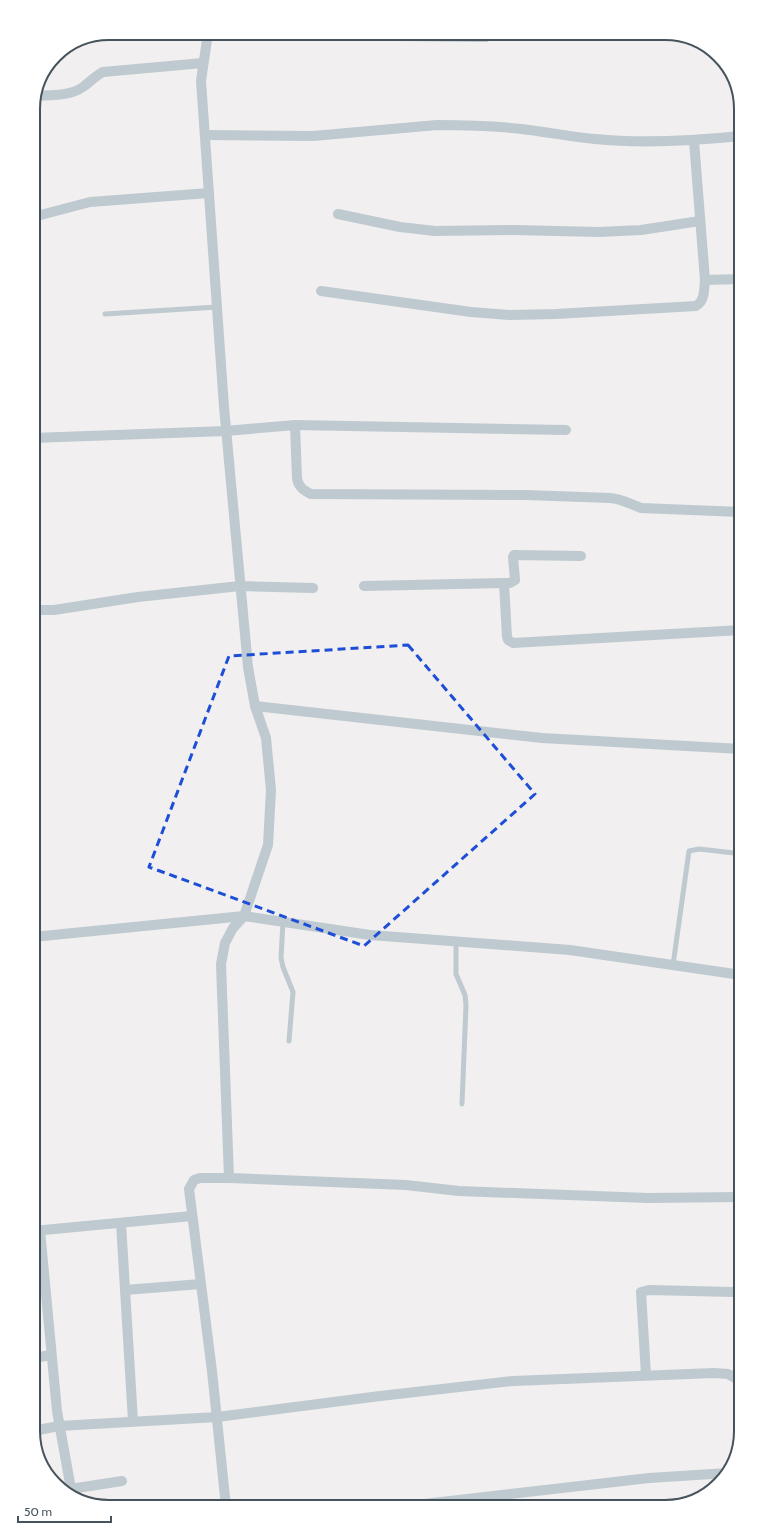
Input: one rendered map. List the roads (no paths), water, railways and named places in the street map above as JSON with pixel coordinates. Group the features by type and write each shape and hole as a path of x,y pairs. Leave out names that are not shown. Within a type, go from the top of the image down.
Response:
{"street":[{"path":"207,40 202,81 226,431 248,667 255,706 266,738 272,790 268,846 244,916 233,928 225,942 221,964 230,1178"},
{"path":"41,96 63,94 78,90 103,72 203,63"},
{"path":"205,135 313,136 437,125 454,125 521,129 594,139 633,142 694,141 734,137"},
{"path":"321,291 471,312 509,314 556,314 696,306 701,303 703,298 705,280 694,141"},
{"path":"40,215 90,202 209,194"},
{"path":"338,214 400,227 435,231 514,230 599,232 641,230 700,221"},
{"path":"705,280 734,279"},
{"path":"295,425 296,479 299,486 304,491 311,494 619,498 641,508 734,512"},
{"path":"40,438 226,431 295,425 566,430"},
{"path":"364,586 510,584 515,580 514,555 581,556"},
{"path":"504,583 507,637 510,642 734,630"},
{"path":"40,610 54,610 138,597 240,586 313,588"},
{"path":"255,706 542,738 734,749"},
{"path":"40,936 244,916 370,935 570,950 734,974"},
{"path":"225,1500 217,1417 189,1189 194,1180 200,1178 230,1178 406,1185 459,1191 648,1198 734,1197"},
{"path":"40,1230 192,1216"},
{"path":"121,1223 133,1421"},
{"path":"40,1263 66,1485"},
{"path":"125,1290 201,1284"},
{"path":"646,1376 641,1292 649,1290 734,1292"},
{"path":"40,1357 51,1355"},
{"path":"40,1430 59,1426 217,1417 513,1381 714,1373 728,1374 734,1377"},
{"path":"459,1500 649,1478 719,1474"},
{"path":"73,1489 122,1481"}],"lane":[{"path":"105,314 217,306"},
{"path":"673,965 689,851 699,849 734,853"},
{"path":"282,922 281,958 293,992 289,1041"},
{"path":"456,942 456,974 465,995 466,1005 462,1104"}]}
